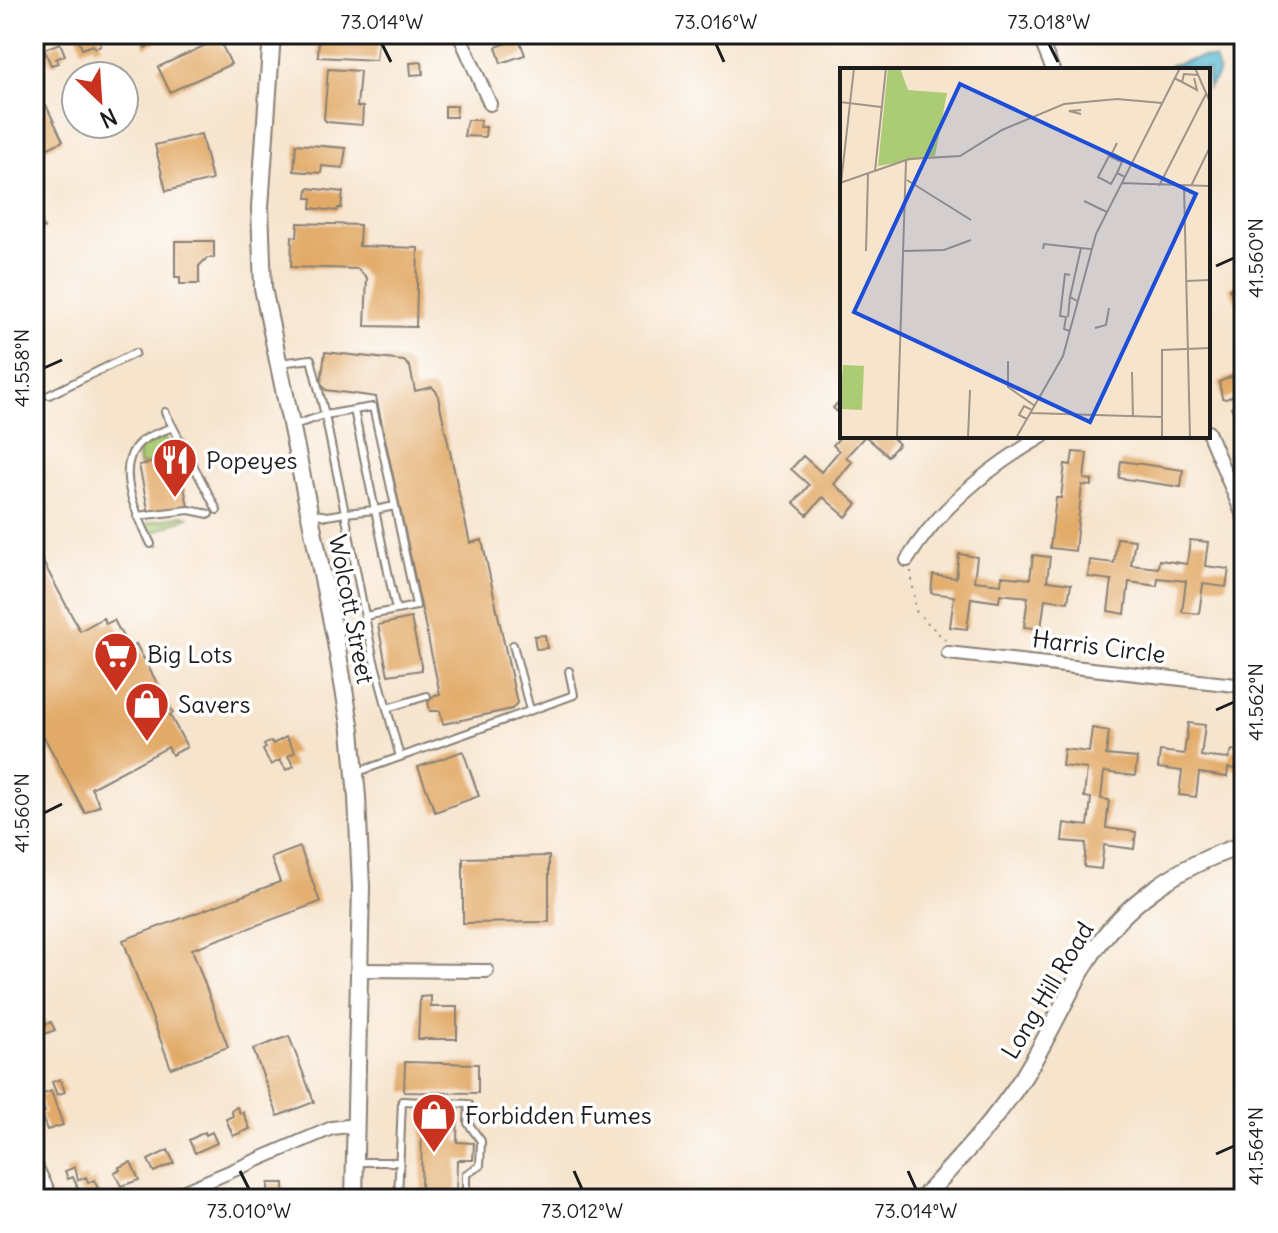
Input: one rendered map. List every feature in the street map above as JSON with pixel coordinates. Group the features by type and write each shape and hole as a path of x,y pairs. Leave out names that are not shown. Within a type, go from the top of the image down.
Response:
{"main road":[{"name":"Wolcott Street","path":"272,34 261,188 260,239 265,301 346,696 361,855 354,1199"},
{"name":"Long Hill Road","path":"922,1199 1016,1088 1087,962 1112,928 1141,899 1165,881 1207,858 1244,845"}],"street":[{"path":"459,34 490,104"},
{"path":"1038,34 1052,68"},
{"path":"1210,437 1244,518"},
{"path":"907,560 923,534 970,487 1040,438"},
{"name":"Harris Circle","path":"948,653 1244,686"},
{"path":"360,970 487,971"},
{"path":"166,1199 184,1195 332,1128 356,1125"},
{"path":"34,1162 52,1199"}],"lane":[{"path":"49,395 135,353"},
{"path":"278,364 311,359 365,616 400,757"},
{"path":"290,426 325,415 373,407 416,606 365,616"},
{"path":"354,410 396,610"},
{"path":"165,412 217,510"},
{"path":"151,544 131,500 129,464 134,449 142,440 173,427"},
{"path":"308,513 327,516 395,506"},
{"path":"137,516 189,510 209,514"},
{"path":"513,645 530,710"},
{"path":"355,773 574,695 569,671"},
{"path":"387,708 427,696"},
{"path":"398,1199 402,1101 469,1104 468,1123 481,1141 480,1166 466,1174 466,1199"},
{"path":"355,1162 398,1162"}],"path":[{"path":"907,560 913,574 916,611 945,639 948,653"}],"green space":[{"path":"164,437 178,458 139,465 138,449"},
{"path":"182,515 188,517 154,532 146,527 148,523"}],"water":[{"path":"1202,57 1214,59 1218,71 1210,85 1210,68 1170,68 1171,65"}],"building":[{"path":"99,34 101,46 82,49 77,36"},
{"path":"142,34 170,34 145,48 140,35"},
{"path":"319,34 379,34 376,60 318,57"},
{"path":"219,39 231,64 170,92 158,67"},
{"path":"519,39 525,55 501,63 496,47"},
{"path":"60,43 65,55 56,59 58,63 51,65 44,49"},
{"path":"422,62 423,74 411,75 410,63"},
{"path":"328,69 360,71 357,107 363,107 362,125 327,122 324,119"},
{"path":"46,105 63,141 40,152 34,140 34,111"},
{"path":"445,106 457,106 456,117 445,117"},
{"path":"467,120 481,120 480,127 486,127 485,137 464,136"},
{"path":"201,134 212,180 166,191 155,145"},
{"path":"296,144 346,148 343,168 322,166 321,173 294,171"},
{"path":"308,188 343,192 341,208 337,211 311,208 312,198 307,198"},
{"path":"37,214 44,228 34,234 34,215"},
{"path":"298,223 360,225 359,246 418,248 416,327 365,326 367,278 358,269 291,267 292,236 297,237"},
{"path":"175,241 214,241 214,258 207,258 199,266 199,284 180,284 180,277 175,277"},
{"path":"1241,282 1244,288 1244,317 1229,289"},
{"path":"325,352 404,361 410,367 415,391 432,387 437,392 470,543 482,540 517,703 512,709 443,724 440,711 430,711 428,702 440,694 376,397 326,390 321,383"},
{"path":"1244,371 1244,391 1222,398 1219,382"},
{"path":"840,400 840,414 833,408"},
{"path":"1244,402 1244,417 1237,420 1231,407"},
{"path":"840,437 863,438 846,457 852,462 834,484 857,504 846,517 823,497 807,515 794,503 809,485 791,469 803,456 821,472 839,451 833,445"},
{"path":"867,438 893,438 899,444 888,456"},
{"path":"1073,452 1087,453 1084,479 1092,480 1092,486 1082,485 1075,551 1050,548 1056,498 1061,498 1065,464 1071,465"},
{"path":"178,458 188,506 149,514 139,465"},
{"path":"1121,461 1183,470 1181,487 1119,478"},
{"path":"1117,538 1135,540 1131,565 1158,568 1159,560 1187,564 1190,540 1208,542 1205,566 1229,569 1226,587 1203,584 1199,614 1182,612 1186,581 1158,578 1157,586 1129,582 1125,614 1108,611 1112,580 1088,577 1090,560 1114,563"},
{"path":"34,545 80,631 103,618 106,624 114,620 129,648 136,644 173,713 170,715 187,747 172,755 168,747 91,788 100,805 85,813 44,737 34,743"},
{"path":"959,554 977,557 974,581 1001,584 1002,576 1030,579 1033,555 1050,557 1047,581 1071,584 1068,602 1045,599 1041,629 1024,627 1028,597 1000,594 999,602 971,598 967,629 950,627 954,596 931,593 933,575 956,578"},
{"path":"411,618 422,670 388,675 378,625"},
{"path":"545,635 547,648 536,649 534,636"},
{"path":"1188,723 1205,725 1201,756 1228,759 1232,750 1244,752 1244,770 1228,768 1227,777 1199,773 1196,797 1179,795 1182,771 1158,768 1160,751 1184,754"},
{"path":"1092,728 1109,731 1106,755 1137,758 1135,776 1104,772 1101,799 1109,800 1106,828 1136,832 1134,849 1104,845 1101,869 1084,867 1086,843 1062,841 1064,823 1088,826 1091,798 1084,797 1087,769 1062,766 1064,749 1089,752"},
{"path":"286,737 295,752 288,756 294,766 286,770 280,760 271,765 263,750 266,748 264,745 271,741 273,744"},
{"path":"463,751 479,796 435,812 418,767"},
{"path":"300,847 320,902 192,949 228,1047 171,1068 123,940 280,882 271,858"},
{"path":"549,856 549,922 463,923 463,858"},
{"path":"431,996 431,1007 457,1007 457,1039 418,1039 420,997"},
{"path":"45,1021 46,1024 51,1022 55,1030 38,1037 34,1025"},
{"path":"289,1036 314,1102 278,1116 253,1049"},
{"path":"405,1062 478,1064 478,1093 404,1092"},
{"path":"60,1079 65,1092 57,1095 52,1082"},
{"path":"51,1091 63,1125 47,1130 39,1096"},
{"path":"237,1107 240,1113 243,1112 250,1129 233,1136 226,1119 233,1116 231,1110"},
{"path":"422,1107 458,1108 457,1142 474,1143 473,1160 457,1160 456,1199 421,1199"},
{"path":"205,1132 206,1135 212,1132 217,1143 195,1153 189,1140"},
{"path":"168,1150 174,1163 154,1172 148,1160"},
{"path":"131,1162 139,1180 121,1186 114,1172"},
{"path":"75,1167 78,1180 86,1177 88,1183 94,1180 101,1195 93,1198 87,1193 81,1195 73,1177 68,1179 65,1171"},
{"path":"268,1183 284,1183 284,1199 268,1199"}],"place":[{"name":"Popeyes","path":"175,499"},
{"name":"Big Lots","path":"116,693"},
{"name":"Savers","path":"147,743"},
{"name":"Forbidden Fumes","path":"434,1154"}]}
